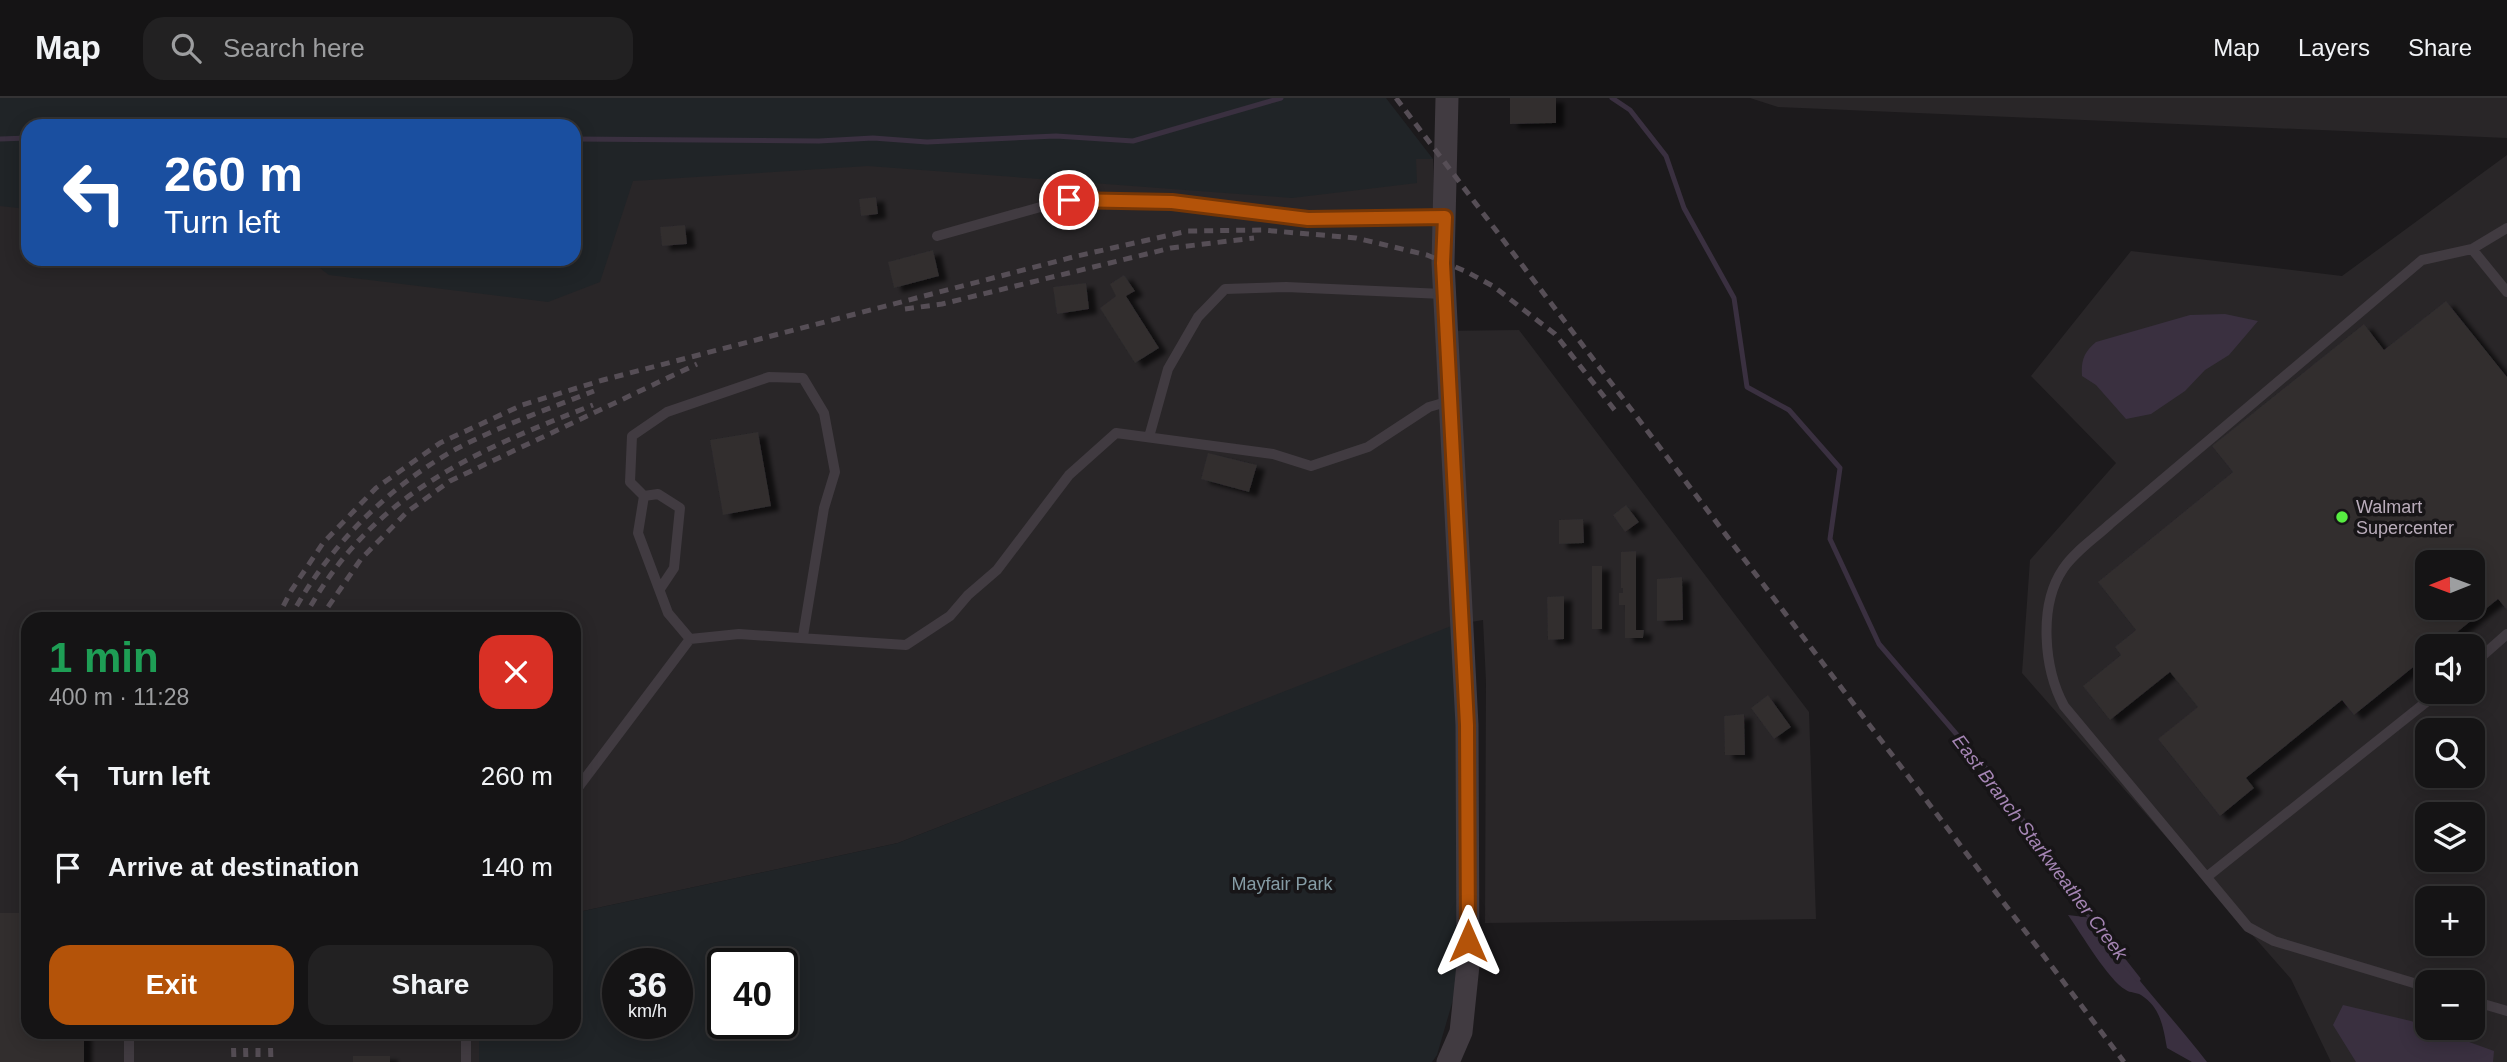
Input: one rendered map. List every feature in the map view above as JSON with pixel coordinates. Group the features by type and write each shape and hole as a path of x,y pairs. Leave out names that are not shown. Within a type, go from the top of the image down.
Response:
{"street":[{"path":"1447,98 1446,294 1467,725 1468,965 1461,1032 1448,1062"}],"lane":[{"path":"937,236 1069,200 1172,202 1308,219 1445,217"},
{"path":"2415,984 2274,942 2248,926 2064,706 2053,687 2046,644 2052,589 2063,568 2110,524 2390,286 2423,260 2472,249 2507,228"},
{"path":"2472,249 2507,292"},
{"path":"1149,437 1168,369 1198,317 1225,289 1286,287 1446,294"},
{"path":"644,496 630,482 632,436 667,412 769,377 803,378 824,414 835,472 824,508 803,636"},
{"path":"581,784 691,639 739,634 803,636 906,645 950,616 968,595 997,570 1069,475 1116,433 1273,454 1311,466 1368,447 1429,407 1450,401"},
{"path":"644,496 658,494 680,508 674,568 660,589"},
{"path":"644,496 638,533 667,613 691,639"},
{"path":"2485,653 2507,634"},
{"path":"2208,876 2424,704"},
{"path":"2485,1005 2507,1012"},
{"path":"129,1039 129,1062"},
{"path":"466,1039 466,1062"}],"shaded area":[{"path":"1750,98 2507,98 2507,138 1778,107"},
{"path":"0,155 21,155 21,266 581,266 581,157 1433,159 1437,331 1519,330 1809,712 1816,919 1485,923 1486,682 1483,620 1459,624 898,843 581,911 581,612 21,612 21,1039 479,1039 479,1062 0,1062"},
{"path":"2507,155 2507,1062 2331,1062 2291,979 2022,673 2030,560 2116,463 2031,376 2131,251 2342,276"},
{"path":"2225,314 2258,321 2229,355 2205,370 2185,391 2151,414 2126,419 2096,385 2082,376 2084,357 2096,342 2190,315"},
{"path":"2068,915 2093,918 2207,1062 2192,1062 2167,1048 2160,1018 2153,1006 2141,995 2126,990 2111,977"},
{"path":"2343,1005 2415,1022 2415,1040 2464,1040 2494,1051 2493,1062 2356,1062 2333,1025"}],"green space":[{"path":"0,98 1386,98 1433,159 1416,159 1417,183 1292,198 868,166 633,181 600,282 548,302 329,275 317,266 581,266 581,119 21,119 21,208 0,206"},
{"name":"Mayfair Park","path":"1459,623 1458,948 1455,993 1437,1055 1432,1062 479,1062 479,1039 581,1039 581,911 898,843"}],"building":[{"path":"1510,98 1556,98 1556,123 1510,124"},
{"path":"876,197 878,214 861,216 859,199"},
{"path":"685,225 687,244 662,246 660,227"},
{"path":"933,250 939,276 894,288 888,262"},
{"path":"1124,275 1135,291 1126,296 1159,348 1135,363 1100,308 1116,296 1110,284"},
{"path":"1086,283 1089,309 1057,314 1053,287"},
{"name":"Walmart Supercenter","path":"2446,301 2507,377 2507,610 2498,599 2485,610 2485,550 2415,550 2415,620 2472,620 2455,634 2415,634 2415,666 2354,715 2342,700 2246,778 2254,788 2220,816 2158,739 2198,707 2170,672 2110,720 2083,686 2121,655 2115,647 2136,630 2098,582 2233,472 2212,446 2364,324 2384,350"},
{"path":"758,432 771,506 723,515 710,440"},
{"path":"1208,453 1257,465 1249,492 1201,479"},
{"path":"1626,505 1639,522 1625,532 1613,515"},
{"path":"1583,519 1584,543 1559,544 1559,520"},
{"path":"1636,551 1636,630 1644,630 1643,638 1625,638 1625,605 1619,605 1619,593 1623,593 1621,552"},
{"path":"1592,566 1602,566 1602,629 1592,629"},
{"path":"1682,577 1683,620 1657,621 1657,579"},
{"path":"1564,596 1564,639 1548,640 1547,597"},
{"path":"1768,695 1791,727 1774,739 1751,708"},
{"path":"1744,714 1745,755 1725,755 1724,716"},
{"path":"0,913 21,913 21,1039 84,1039 84,1062 0,1062"},
{"path":"353,1056 390,1056 390,1062 353,1062"}],"waterway":[{"path":"581,139 819,141 873,138 927,142 1056,136 1133,141 1281,98"},
{"name":"East Branch Starkweather Creek","path":"1612,98 1630,110 1666,156 1684,208 1734,298 1747,387 1789,410 1840,468 1830,539 1879,644 1989,772 2093,921"},
{"path":"0,139 21,138"},
{"name":"East Branch Starkweather Creek","path":"2105,937 2138,979"}],"railway":[{"path":"1396,98 2124,1062"},
{"path":"280,612 323,543 376,488 440,443 522,405 603,380 1077,256 1188,231 1262,230 1356,238 1427,255 1465,271 1493,286 1555,334 1617,413"},
{"path":"905,309 942,304 1171,248 1254,238"},
{"path":"325,612 361,559 407,512 450,481 697,364"},
{"path":"294,612 340,545 360,522 406,482 456,449 524,418 594,391"},
{"path":"308,612 329,577 358,541 391,510 426,484 505,441 593,405"},
{"path":"233,1039 234,1062"},
{"path":"245,1039 246,1062"},
{"path":"258,1039 258,1062"},
{"path":"270,1039 271,1062"}],"place":[{"name":"Walmart Supercenter","path":"2342,517"}],"route":[{"path":"1069,200 1172,202 1308,219 1445,217 1443,263 1467,725 1468,941"}]}
